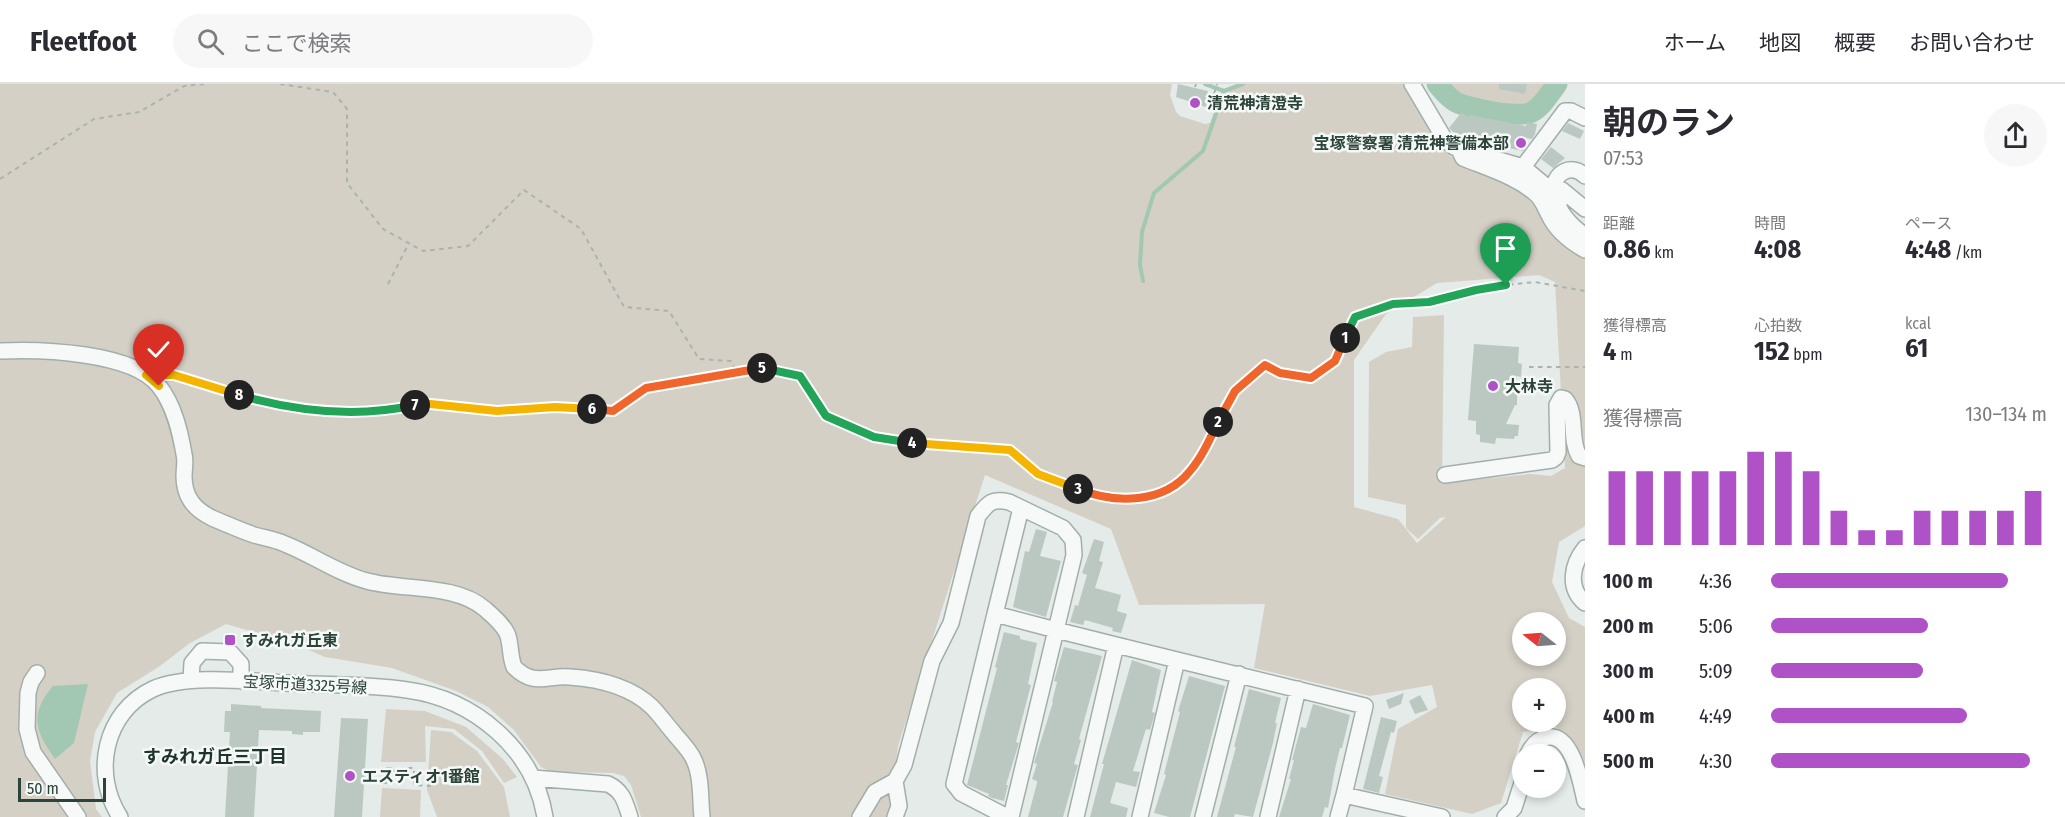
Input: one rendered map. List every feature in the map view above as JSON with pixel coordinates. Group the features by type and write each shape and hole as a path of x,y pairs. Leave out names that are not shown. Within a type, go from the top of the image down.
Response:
{"street":[{"path":"1412,84 1444,138 1459,149 1523,167 1554,193"},
{"path":"1523,167 1566,111 1585,118"},
{"path":"1459,149 1463,158 1520,183 1537,195 1557,228 1585,250"},
{"path":"1585,176 1576,169 1560,173 1555,183 1554,193 1565,218 1585,236"},
{"path":"1560,208 1559,197 1563,190 1585,209"},
{"path":"0,351 40,351 104,359 125,364 146,375 159,386 178,422 185,454 186,496 196,507 239,530 286,544 341,573 370,582 446,592 472,600 484,608 506,632 514,667 531,679 569,677 595,681 627,690 641,699 652,707 693,758 699,777 702,817"},
{"path":"1445,475 1552,460 1558,452 1557,405 1561,399 1565,399 1571,409 1575,450 1579,456 1585,458"},
{"path":"860,817 875,792 895,782 904,765 932,661 951,623 978,516 988,503 1000,500 1021,508 1063,528 1073,540 1074,555 1009,817 961,793 954,784 1021,508"},
{"path":"1585,548 1573,568 1575,591 1585,603"},
{"path":"994,614 1365,706 1338,817"},
{"path":"1076,817 1116,645"},
{"path":"191,680 192,663 202,651 230,652 241,664 241,681"},
{"path":"1140,817 1177,660"},
{"path":"37,673 28,693 27,729 33,752 78,817"},
{"path":"1203,817 1239,674"},
{"name":"宝塚市道3325号線","path":"120,817 112,804 106,778 106,748 114,725 133,703 154,688 191,680 408,690 458,705 493,727 519,755 533,778 542,801 545,817"},
{"path":"1268,817 1298,689"},
{"path":"1535,744 1551,737 1564,744"},
{"path":"1566,747 1573,758 1585,801"},
{"path":"533,778 608,784 620,792 624,798 630,817"},
{"path":"895,782 900,806 895,817"},
{"path":"1344,795 1442,817"},
{"path":"1505,817 1514,808 1517,798"}],"path":[{"path":"0,180 94,119 139,112 184,86 204,84"},
{"path":"280,84 333,92 347,109 347,183 383,229 423,250 468,246 524,190 581,229 624,306 669,311 699,359 731,361 737,373"},
{"path":"1214,94 1217,84"},
{"path":"388,284 409,243"},
{"path":"146,375 174,375 257,400 310,409 388,411 421,403 497,411 555,407 613,411 646,388 765,368 800,376 826,416 874,437 919,444 1010,450 1038,474 1087,493 1134,500 1173,488 1191,471 1235,391 1265,365 1280,373 1311,378 1335,361 1355,317 1393,304 1429,302 1506,285 1535,282 1585,291"},
{"path":"1528,367 1585,367"},
{"path":"374,782 386,783 387,768 394,768 393,784 403,784 403,768 414,768 414,785 431,786"}],"shaded area":[{"path":"0,84 1172,84 1170,95 1176,112 1180,116 1205,124 1210,123 1222,90 1236,84 1406,84 1406,89 1450,156 1510,182 1585,253 1585,526 1559,542 1552,582 1569,618 1585,627 1585,790 1572,742 1561,732 1566,732 1566,678 1512,678 1512,732 1523,732 1519,744 1512,744 1512,768 1501,803 1472,814 1385,794 1398,729 1437,707 1432,685 1370,696 1254,668 1265,604 1139,605 1111,529 985,475 898,746 892,800 886,817 641,817 631,785 624,776 613,773 551,772 541,767 514,730 488,707 456,691 392,668 325,657 292,643 226,624 190,643 160,666 117,693 95,732 90,761 96,809 102,817 0,817","holes":["1539,275 1555,282 1565,468 1551,476 1530,474 1442,483 1444,315 1413,317 1412,347 1386,352 1369,362 1368,497 1406,505 1406,528 1418,539 1440,518 1446,517 1417,543 1398,519 1354,507 1354,360 1386,314 1437,283"]},
{"path":"1443,84 1552,84 1530,105 1514,112 1460,98"},
{"path":"88,684 74,743 55,759 39,731 40,705 53,686"},
{"path":"386,709 425,711 466,727 503,759 517,777 504,783 482,751 454,729 425,726 426,762 381,762"},
{"path":"431,730 451,732 477,751 504,787 510,817 437,817 427,790"},
{"path":"382,788 421,790 420,817 380,817"}],"building":[{"path":"1178,84 1208,91 1206,107 1176,97"},
{"path":"1499,84 1527,84 1525,94 1499,89"},
{"path":"1461,113 1469,117 1470,115 1526,126 1527,122 1537,124 1535,134 1532,139 1526,138 1523,151 1459,138 1449,128"},
{"path":"1568,123 1584,131 1580,139 1562,131"},
{"path":"1551,147 1565,158 1553,168 1541,159"},
{"name":"大林寺","path":"1474,344 1519,347 1518,363 1522,364 1521,377 1517,376 1517,405 1506,424 1519,425 1518,436 1514,439 1496,438 1495,444 1480,442 1480,435 1476,434 1476,421 1468,420"},
{"path":"1036,529 1047,532 1040,556 1061,561 1046,617 1013,607 1025,551 1029,552"},
{"path":"1094,539 1104,542 1099,561 1103,562 1095,588 1121,595 1117,611 1127,614 1121,633 1112,631 1113,628 1085,620 1083,625 1070,622 1075,605 1078,606 1087,575 1082,573"},
{"path":"1004,632 1037,643 1028,684 1031,685 1016,742 1019,743 1006,785 1008,785 1004,801 992,798 988,796 989,794 967,785"},
{"path":"1064,647 1102,656 1079,739 1081,740 1074,764 1078,765 1063,817 1028,817 1037,783 1032,779 1037,764 1034,763 1053,702 1057,682 1054,681"},
{"path":"1132,660 1161,670 1152,712 1155,713 1150,730 1146,729 1133,771 1140,772 1136,787 1116,782 1110,803 1128,808 1126,817 1090,817 1104,764 1102,764"},
{"path":"1189,676 1225,686 1190,817 1169,817 1154,813 1166,775 1164,774 1180,712 1178,711"},
{"path":"1249,689 1281,698 1273,743 1253,817 1235,814 1234,817 1217,817 1236,747 1234,747"},
{"path":"1404,693 1401,704 1389,709 1386,700"},
{"path":"1420,695 1428,710 1415,714 1409,701"},
{"path":"231,704 321,711 320,732 303,732 303,735 292,734 292,731 259,730 254,817 225,817 230,732 224,732 225,711 231,711"},
{"path":"1313,704 1350,715 1335,769 1328,808 1325,807 1322,817 1279,817 1291,779 1289,779 1294,760 1292,760 1301,727 1306,728"},
{"path":"1381,717 1397,721 1394,733 1391,732 1379,776 1383,777 1379,793 1363,789"},
{"name":"エスティオ1番館","path":"341,718 368,719 362,817 334,817"}],"waterway":[{"path":"1205,84 1224,91 1243,84"},
{"path":"1437,84 1449,97 1460,104 1492,112 1516,114 1536,110 1557,84"},
{"path":"1143,281 1140,265 1142,232 1154,193 1203,151 1224,91"}],"place":[{"name":"清荒神清澄寺","path":"1195,103"},
{"name":"宝塚警察署 清荒神警備本部","path":"1521,143"},
{"name":"大林寺","path":"1493,386"},
{"name":"すみれガ丘東","path":"230,640"},
{"name":"エスティオ1番館","path":"350,776"}],"district":[{"name":"すみれガ丘三丁目","path":"215,757"}],"route":[{"path":"159,386 146,375 174,375 257,400 310,409 388,411 421,403 497,411 555,407 613,411 646,388 765,368 800,376 826,416 874,437 919,444 1010,450 1038,474 1087,493 1134,500 1173,488 1191,471 1235,391 1265,365 1280,373 1311,378 1335,361 1355,317 1393,304 1429,302 1506,285"}]}
